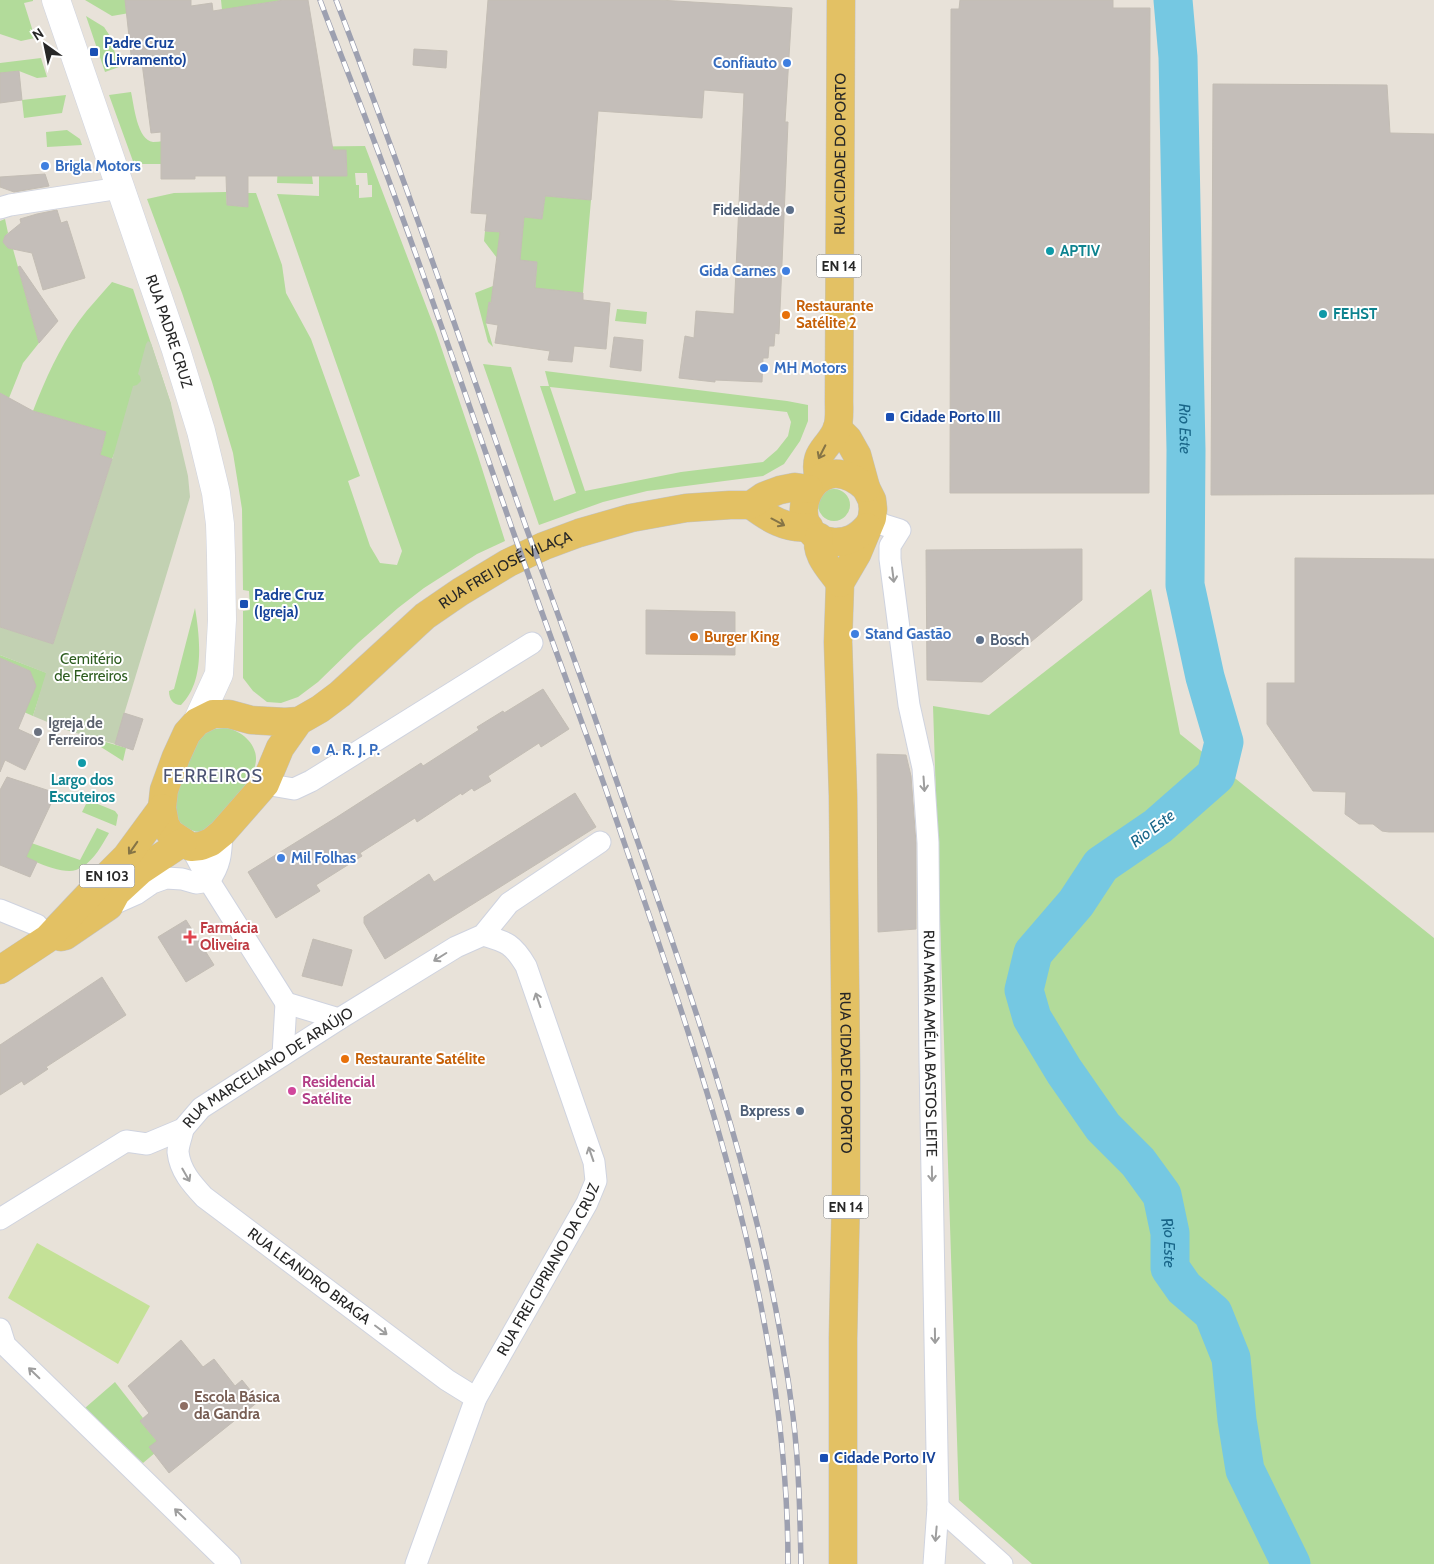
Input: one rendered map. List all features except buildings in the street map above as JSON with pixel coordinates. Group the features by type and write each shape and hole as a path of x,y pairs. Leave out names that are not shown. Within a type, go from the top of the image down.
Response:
{"main road":[{"name":"RUA CIDADE DO PORTO","path":"840,584 821,556 814,532 804,516 804,505 814,484 820,454 837,428 839,401 841,0"},
{"name":"RUA CIDADE DO PORTO","path":"837,428 848,439 857,455 866,488 872,500 869,522 857,554 840,584 838,642 843,795 846,1103 843,1564"},
{"path":"866,488 856,479 844,474 831,474 814,484 780,490 764,496 751,505 761,513 787,526 814,532 834,542 850,540 860,535 869,522"},
{"name":"RUA FREI JOSÉ VILAÇA","path":"299,721 280,748 269,773 222,833 211,842 201,846 187,845 170,833 165,824 162,808 164,790 187,733 198,722 213,714 229,714 247,719 285,722 299,721 320,710 340,694 397,640 426,616 460,592 508,564 544,546 579,533 631,518 686,508 730,504 751,505"},
{"name":"EN 103","path":"247,719 264,733 271,746 269,773"},
{"name":"RUA FREI JOSÉ VILAÇA","path":"0,970 47,939 126,857 162,808"},
{"name":"RUA FREI JOSÉ VILAÇA","path":"47,939 65,936 109,906 116,893 142,870 187,845"}],"street":[{"name":"RUA PADRE CRUZ","path":"56,0 176,350 201,431 216,493 220,524 221,556 222,620 220,674 198,722"},
{"path":"0,208 120,188"},
{"name":"RUA MARIA AMÉLIA BASTOS LEITE","path":"869,522 900,530 890,546 890,559 909,705 923,768 928,843 938,1506 934,1564"},
{"path":"269,773 294,789 311,781 532,643"},
{"name":"RUA PADRE CRUZ","path":"220,674 247,719"},
{"path":"109,906 136,894 152,883 166,878 182,879 196,883 209,881 217,869 221,857 222,833"},
{"path":"483,935 509,903 600,842"},
{"path":"187,845 286,1003 283,1055"},
{"path":"0,910 36,925 47,939"},
{"name":"RUA MARCELIANO DE ARAÚJO","path":"0,1219 126,1141 147,1144 183,1129 200,1108 456,947 483,935"},
{"name":"RUA FREI CIPRIANO DA CRUZ","path":"416,1564 476,1398 587,1203 596,1181 596,1171 526,966 519,954 504,941 483,935"},
{"path":"286,1003 339,1020"},
{"name":"RUA LEANDRO BRAGA","path":"183,1129 178,1151 182,1168 191,1184 204,1197 447,1380 476,1398"},
{"path":"0,1329 5,1345 230,1564"},
{"path":"938,1506 1002,1564"}],"green space":[{"path":"0,0 33,0 24,3 35,38 21,41 0,34"},
{"path":"85,0 127,0 141,11 112,16"},
{"path":"221,0 284,0 222,10"},
{"path":"86,16 104,27 110,36 119,67 105,72"},
{"path":"41,58 47,77 37,78 19,71 0,73 0,63"},
{"path":"131,92 137,121 143,135 153,142 174,140 161,150 161,164 134,164 109,95"},
{"path":"66,95 62,113 24,118 22,100"},
{"path":"67,130 80,139 82,145 47,147 46,132"},
{"path":"365,146 436,332 505,541 477,554 424,588 358,643 318,682 298,697 281,703 267,702 253,691 243,678 243,611 250,610 249,591 243,590 242,509 233,453 212,382 182,293 147,199 174,193 226,192 227,205 247,207 248,193 256,193 282,265 286,293 311,339 360,476 348,481 370,546 380,563 397,565 402,551 277,194 319,196 319,176 347,176 346,150 292,150 312,176 313,184 277,183 279,147","holes":["355,173 367,173 368,185 372,185 372,197 359,198 359,185 356,185"]},
{"path":"545,196 591,200 583,293 543,289 506,305 489,302 486,323 493,347 488,342 475,293 493,286 535,290 537,262 497,258 484,241 485,231 522,234 524,217 542,219"},
{"path":"5,219 8,233 3,242 8,248 13,249 39,343 23,363 9,398 0,393 0,221"},
{"path":"112,282 133,289 171,404 114,454 112,459 100,455 106,432 33,411 65,342 83,316"},
{"path":"617,309 647,312 646,324 615,321"},
{"name":"Cemitério de Ferreiros","path":"148,341 151,343 171,404 188,476 190,497 115,744 69,731 33,716 46,673 0,655 0,627 53,644 114,453 133,386 141,381 138,374"},
{"path":"483,364 511,367 554,501 576,493 540,386 549,386 545,371 808,405 808,421 800,441 784,464 763,476 647,491 603,502 539,525","holes":["550,387 787,412 791,422 788,436 777,450 763,462 681,472 585,491"]},
{"path":"834,489 840,490 845,494 849,499 849,511 845,516 840,520 834,521 828,520 823,516 819,511 818,505 819,499 823,494 828,490"},
{"path":"1151,589 1180,734 1434,938 1434,1564 1032,1564 959,1500 933,706 989,715"},
{"path":"195,608 199,646 197,672 189,695 181,705 178,705 172,701 169,691 174,689"},
{"path":"0,655 47,673 33,716 1,702 30,671 0,658"},
{"path":"227,728 246,737 254,748 256,762 254,769 245,786 215,824 200,832 193,831 177,819 173,805 174,799 190,758 202,735 214,729"},
{"path":"82,735 126,748 123,761"},
{"path":"88,800 115,811 118,815 116,826 82,812"},
{"path":"97,828 109,833 87,864 76,870 59,870 49,867 0,846 0,832 80,860"},
{"path":"37,1243 150,1306 118,1364 8,1298"},
{"path":"115,1382 143,1418 140,1421 162,1447 143,1463 85,1408"}],"waterway":[{"name":"Rio Este","path":"1173,0 1178,57 1186,450 1185,585 1205,677 1224,742 1216,775 1158,826 1101,865 1076,903 1033,953 1024,990 1032,1018 1064,1071 1103,1127 1138,1162 1162,1195 1170,1233 1170,1268 1184,1288 1213,1313 1231,1358 1237,1420 1245,1470 1291,1564"}],"railway":[{"path":"320,0 392,188 606,790 671,979 701,1074 729,1170 753,1267 772,1365 784,1464 788,1564"},
{"path":"336,0 409,197 589,701 665,920 718,1083 742,1165 763,1248 780,1331 795,1434 801,1564"}],"place":[{"name":"Padre Cruz (Livramento)","path":"94,52"},
{"name":"Confiauto","path":"787,63"},
{"name":"Brigla Motors","path":"45,166"},
{"name":"Fidelidade","path":"790,210"},
{"name":"APTIV","path":"1050,251"},
{"name":"Gida Carnes","path":"786,271"},
{"name":"FEHST","path":"1323,314"},
{"name":"Restaurante Satélite 2","path":"786,315"},
{"name":"MH Motors","path":"764,368"},
{"name":"Cidade Porto III","path":"890,417"},
{"name":"Padre Cruz (Igreja)","path":"244,604"},
{"name":"Stand Gastāo","path":"855,634"},
{"name":"Burger King","path":"694,637"},
{"name":"Bosch","path":"980,640"},
{"name":"Igreja de Ferreiros","path":"38,732"},
{"name":"A. R. J. P.","path":"316,750"},
{"name":"Largo dos Escuteiros","path":"82,763"},
{"name":"Mil Folhas","path":"281,858"},
{"name":"Farmácia Oliveira","path":"190,937"},
{"name":"Restaurante Satélite","path":"345,1059"},
{"name":"Residencial Satélite","path":"292,1091"},
{"name":"Bxpress","path":"800,1111"},
{"name":"Escola Básica da Gandra","path":"184,1406"},
{"name":"Cidade Porto IV","path":"824,1458"}],"district":[{"name":"FERREIROS","path":"213,776"}]}
